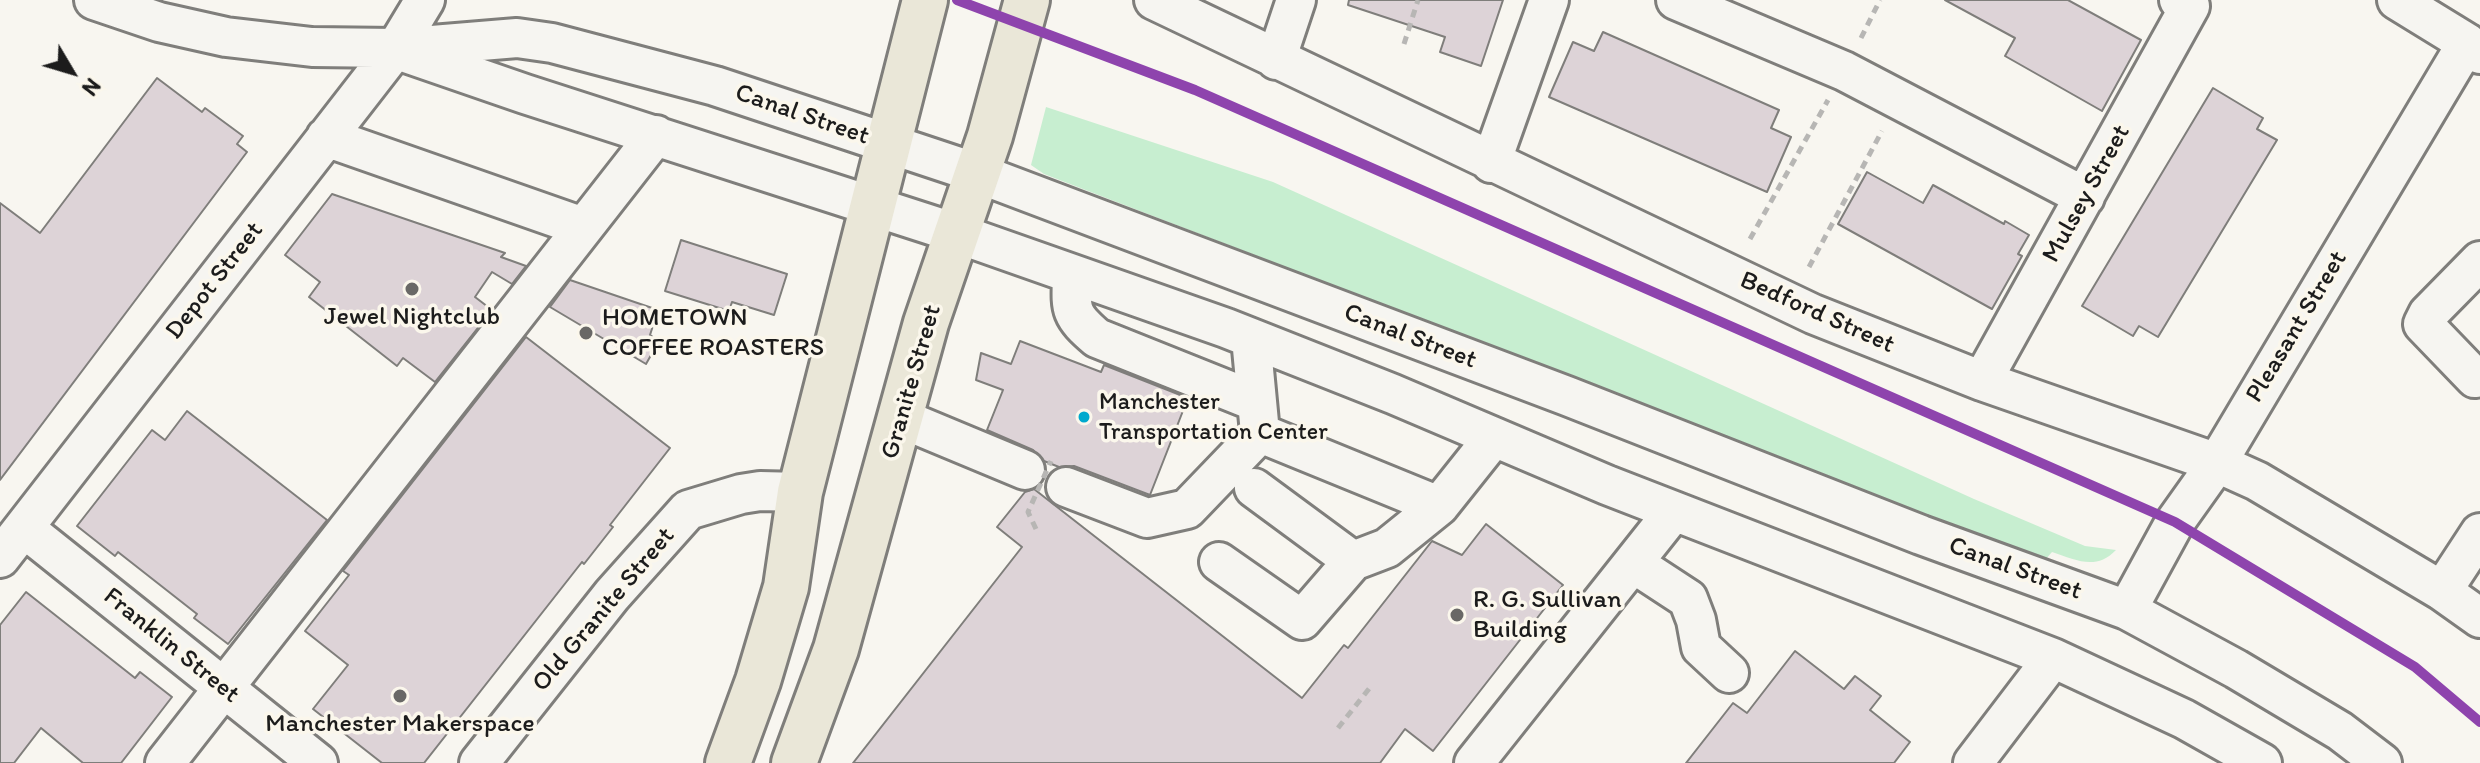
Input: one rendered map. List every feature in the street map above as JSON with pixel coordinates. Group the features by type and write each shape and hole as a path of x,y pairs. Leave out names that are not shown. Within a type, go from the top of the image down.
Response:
{"main road":[{"path":"728,763 758,681 786,587 800,492 925,0"},
{"name":"Granite Street","path":"794,763 836,649 926,323 977,173 1027,0"}],"street":[{"name":"Canal Street","path":"94,0 159,22 226,37 312,47 396,48 517,38 552,43 715,86 977,173 1567,396 1908,530 2127,610 2236,669 2340,731 2382,763"},
{"name":"Depot Street","path":"0,558 396,48 425,0"},
{"name":"Bedford Street","path":"1154,0 1813,314 1982,381 2217,463 2257,481 2442,591 2480,618"},
{"path":"1276,60 1296,0"},
{"path":"1491,163 1549,0"},
{"path":"1676,0 1844,71 2085,197"},
{"path":"2397,0 2474,48"},
{"name":"Mulsey Street","path":"1982,381 2085,197 2185,3"},
{"name":"Canal Street","path":"396,48 525,94 956,233 1251,338 1674,511 2053,658 2240,757"},
{"name":"Pleasant Street","path":"2127,610 2175,522 2217,463 2474,48"},
{"path":"165,763 656,135"},
{"path":"326,137 583,227"},
{"path":"2480,261 2428,314 2423,324 2475,378 2480,377"},
{"path":"1072,274 1071,308 1080,324 1097,338 1439,506"},
{"path":"900,418 1047,473 1147,518 1187,509 1259,418 1251,338"},
{"path":"1219,562 1302,620 1353,561 1387,548 1439,506 1494,437"},
{"path":"1254,488 1353,561"},
{"name":"Old Granite Street","path":"479,763 612,595 688,510 741,494 800,492"},
{"path":"1474,763 1674,511"},
{"name":"Franklin Street","path":"24,528 318,763"},
{"path":"2442,591 2480,533"},
{"path":"1633,563 1688,599 1701,647 1729,673"},
{"path":"1973,763 2053,658"}],"path":[{"path":"1404,44 1418,0"},
{"path":"1750,239 1844,71"},
{"path":"1809,267 1899,99"},
{"path":"1036,529 1028,512 1047,473"},
{"path":"1338,728 1372,685"}],"green space":[{"path":"1046,107 1273,182 1974,499 2085,546 2116,550 2093,562 2052,552 2045,560 1044,174 1031,165"}],"building":[{"path":"1349,0 1503,0 1481,66 1440,52 1445,37 1348,5"},
{"path":"1945,0 2068,0 2141,40 2102,111 2005,56 2015,38"},
{"path":"1603,32 1779,110 1771,128 1791,137 1767,192 1549,97 1573,42 1594,51"},
{"path":"157,78 202,112 205,108 243,136 237,144 247,152 0,480 0,203 40,233"},
{"path":"2213,88 2263,118 2257,129 2277,140 2158,337 2139,326 2133,336 2082,306"},
{"path":"1867,172 1923,203 1933,185 2029,235 2018,254 2022,256 1992,309 1838,224"},
{"name":"Jewel Nightclub","path":"332,194 505,253 501,257 526,266 512,284 492,272 475,297 492,310 435,382 403,358 397,366 309,297 320,282 285,255"},
{"path":"681,240 787,274 774,315 732,302 729,311 665,291"},
{"path":"570,280 658,310 650,335 659,341 646,364 550,307"},
{"path":"526,337 670,448 610,525 613,527 424,763 382,763 313,709 348,665 305,631 349,575 343,571"},
{"name":"Manchester Transportation Center","path":"1020,341 1101,372 1104,365 1188,398 1150,495 1074,466 1059,467 1044,461 1033,450 987,430 1003,390 976,380 981,353 1011,364"},
{"path":"187,411 327,520 228,644 194,618 197,614 118,552 115,556 77,526 152,430 165,440"},
{"path":"1034,489 1302,698 1344,645 1348,648 1432,541 1462,555 1486,524 1563,585 1433,751 1405,729 1380,763 853,763 1022,547 997,527 1025,492"},
{"path":"26,592 135,678 140,672 172,697 121,763 83,763 41,728 14,763 0,763 0,625"},
{"path":"1795,651 1844,689 1855,676 1881,696 1870,710 1910,742 1894,763 1686,763 1733,703 1747,713"}],"transit line":[{"path":"957,0 1195,90 2175,522 2415,667 2480,722"}],"place":[{"name":"Jewel Nightclub","path":"412,289"},
{"name":"HOMETOWN COFFEE ROASTERS","path":"586,333"},
{"name":"Manchester Transportation Center","path":"1084,417"},
{"name":"R. G. Sullivan Building","path":"1457,615"},
{"name":"Manchester Makerspace","path":"400,696"}]}
